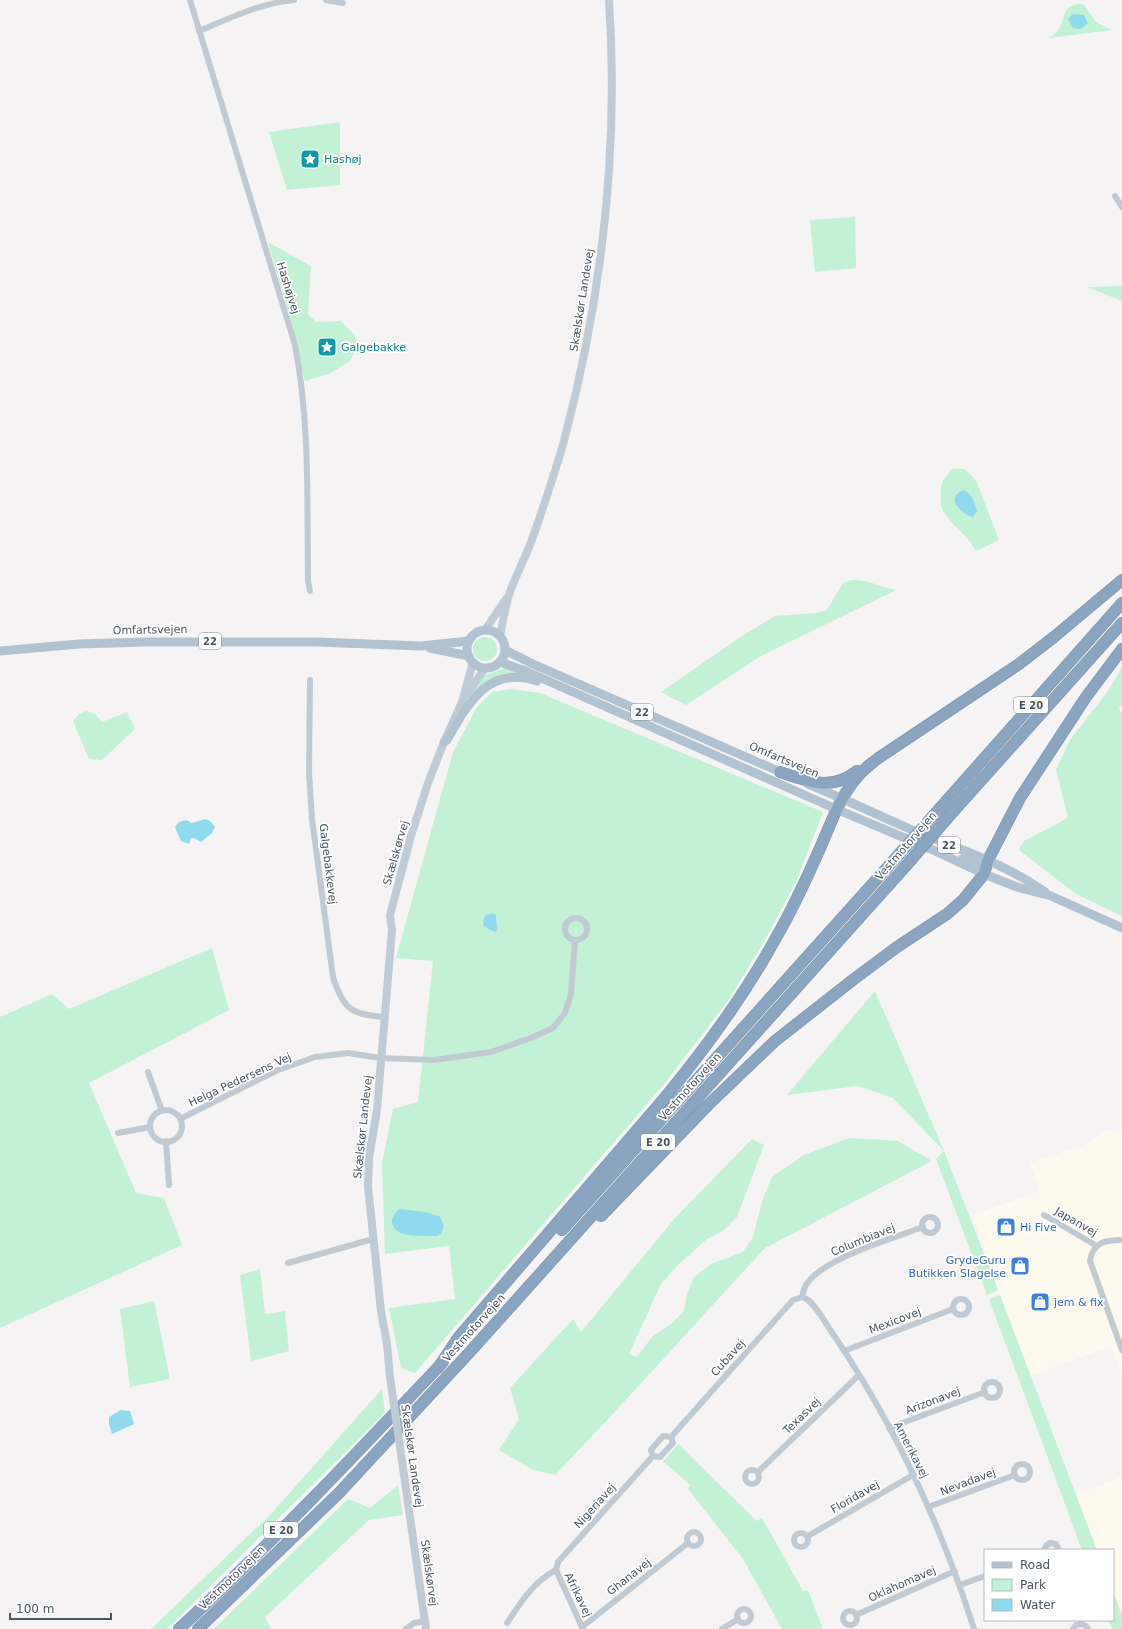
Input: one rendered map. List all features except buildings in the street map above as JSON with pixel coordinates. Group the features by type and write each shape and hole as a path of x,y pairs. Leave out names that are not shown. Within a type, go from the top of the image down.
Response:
{"highway":[{"path":"438,1368 458,1338 695,1062 723,1023 758,971 778,935 817,855 836,809 860,773 877,759 1019,664 1122,580"},
{"name":"Vestmotorvejen","path":"179,1629 231,1580 330,1481 438,1368 894,860 1122,603"},
{"name":"Vestmotorvejen","path":"198,1629 339,1493 522,1293 1122,623"},
{"path":"522,1293 548,1272 708,1106 775,1041 854,978 947,914 963,900 984,874 988,860 1020,798 1086,697 1122,649"},
{"path":"780,772 814,782 834,783 850,777 877,754 913,735"}],"main road":[{"path":"485,630 496,633 500,636 503,640 505,650 500,662 485,668"},
{"name":"22","path":"469,641 476,633 485,630"},
{"path":"469,641 467,646 470,659"},
{"name":"Omfartsvejen","path":"0,651 79,644 144,642 317,642 421,646 469,641"},
{"name":"Omfartsvejen","path":"421,646 470,659"},
{"name":"Omfartsvejen","path":"505,650 533,664 910,829 1005,867 1028,880 1051,896"},
{"name":"22","path":"470,659 480,667 485,668"},
{"name":"Omfartsvejen","path":"500,662 528,672 836,809 931,849 984,874 1017,887 1051,896 1122,928"},
{"path":"444,742 447,740 464,710 477,693 493,683 502,680 524,677 580,696"},
{"path":"836,809 853,808 910,829"},
{"path":"931,849 972,863 979,864 988,860"}],"street":[{"name":"Hashøjvej","path":"190,0 295,345 302,379 306,459 308,581 310,591"},
{"path":"199,31 259,7 294,0"},
{"path":"326,0 343,2"},
{"name":"Skælskør Landevej","path":"500,636 510,593 532,538 564,441 583,361 594,299 604,230 609,167 612,97 609,0"},
{"path":"1115,196 1122,207"},
{"name":"Skælskør Landevej","path":"485,630 510,593"},
{"name":"Skælskørvej","path":"462,702 470,659"},
{"name":"Skælskørvej","path":"384,1017 392,930 390,915 411,836 428,783 444,742 462,702 485,668"},
{"name":"Galgebakkevej","path":"310,680 309,772 312,819 333,977 338,992 344,1002 356,1013 367,1016 384,1017"},
{"name":"Helga Pedersens Vej","path":"180,1119 278,1070 315,1056 348,1053 380,1058 434,1060 491,1052 531,1038 553,1028 565,1013 571,994 575,940"},
{"name":"Skælskør Landevej","path":"384,1017 377,1110 369,1158 368,1186 381,1312 381,1338 385,1359 390,1374 410,1520"},
{"path":"148,1072 162,1111"},
{"path":"162,1111 173,1112 180,1119 182,1127 179,1134 173,1139 166,1141 157,1138 152,1133 150,1127 153,1117 162,1111"},
{"path":"118,1133 150,1127"},
{"path":"166,1141 169,1185"},
{"name":"Japanvej","path":"1044,1215 1097,1246"},
{"name":"Columbiavej","path":"802,1297 806,1285 816,1274 832,1263 923,1227"},
{"path":"288,1263 373,1239"},
{"name":"Japanvej","path":"1122,1240 1108,1240 1097,1246 1091,1254 1091,1266 1122,1350"},
{"name":"Amerikavej","path":"802,1297 808,1299 844,1350 860,1375 889,1428 928,1507 955,1571 974,1629"},
{"name":"Cubavej","path":"671,1437 792,1300 802,1297"},
{"name":"Mexicovej","path":"844,1350 953,1309"},
{"name":"Texasvej","path":"758,1472 860,1375"},
{"name":"Arizonavej","path":"889,1428 984,1392"},
{"name":"Cubavej","path":"663,1436 671,1437 673,1443 667,1450 660,1457 653,1456 651,1450 657,1442 663,1436"},
{"name":"Nigeriavej","path":"556,1570 558,1562 653,1456"},
{"name":"Nevadavej","path":"928,1507 1015,1474"},
{"name":"Floridavej","path":"808,1536 913,1475"},
{"name":"Skælskørvej","path":"410,1520 425,1625"},
{"name":"Ghanavej","path":"582,1628 688,1543"},
{"path":"1045,1549 1048,1544 1053,1543 1058,1546 1059,1549"},
{"path":"507,1623 520,1603 544,1576 556,1570"},
{"name":"Afrikavej","path":"556,1570 582,1628"},
{"name":"Oklahomavej","path":"856,1615 955,1571"},
{"path":"960,1585 984,1576"},
{"path":"722,1629 738,1619"},
{"path":"406,1629 414,1623 425,1625"},
{"path":"1073,1629 1076,1625 1081,1624 1086,1626 1088,1629"}],"shaded area":[{"path":"1104,1130 1122,1132 1122,1375 1111,1346 1031,1376 998,1290 973,1215 1040,1191 1029,1163 1089,1143"},
{"path":"1122,1477 1122,1615 1114,1595 1114,1549 1097,1549 1076,1494"}],"green space":[{"path":"1077,4 1083,4 1097,23 1112,30 1049,38 1060,28 1068,8"},
{"path":"340,122 340,185 287,190 269,132"},
{"path":"855,217 856,268 815,272 810,220"},
{"path":"268,242 311,266 308,314 316,322 341,321 355,335 357,347 350,361 331,373 305,381 291,321"},
{"path":"1122,286 1122,301 1087,287"},
{"path":"953,469 964,469 976,480 999,540 976,551 968,539 945,514 941,507 942,484 947,475"},
{"path":"851,580 868,582 896,590 761,656 686,705 661,692 739,638 775,616 816,613 827,610 843,583"},
{"path":"485,637 490,638 496,644 496,654 490,660 485,661 480,660 474,654 473,649 474,644 480,638"},
{"path":"507,667 525,673 474,693 472,691 482,676"},
{"path":"1122,668 1122,706 1119,707 1122,716 1122,916 1076,894 1019,850 1024,841 1068,818 1056,769 1070,740 1108,691"},
{"path":"511,689 540,693 823,812 796,882 761,947 727,1002 665,1083 415,1373 401,1368 389,1308 455,1299 449,1246 385,1254 382,1163 393,1109 418,1102 433,961 396,958 453,752 477,707 492,692"},
{"path":"86,711 95,714 102,722 127,712 135,729 102,760 89,759 73,721 79,714"},
{"path":"212,948 229,1010 89,1083 136,1193 164,1198 182,1245 0,1328 0,1017 52,994 69,1009"},
{"path":"875,991 944,1151 893,1098 858,1086 787,1095"},
{"path":"849,1138 898,1141 932,1161 765,1248 555,1475 533,1470 499,1450 519,1419 510,1388 573,1319 581,1332 675,1218 752,1139 764,1145 737,1217 723,1231 707,1239 678,1265 661,1284 629,1354 637,1357 652,1337 671,1324 684,1311 687,1294 694,1277 711,1264 743,1252 753,1237 762,1201 772,1177 804,1155"},
{"path":"944,1151 998,1290 987,1295 936,1159"},
{"path":"260,1269 265,1314 285,1311 289,1351 251,1361 240,1275"},
{"path":"1000,1295 1097,1549 1082,1549 989,1299"},
{"path":"154,1301 170,1379 130,1387 120,1309"},
{"path":"382,1389 385,1413 167,1629 151,1629 271,1514"},
{"path":"678,1444 757,1521 762,1518 803,1591 808,1590 823,1629 782,1629 743,1559 688,1489 690,1485 663,1461"},
{"path":"398,1485 403,1515 369,1520 265,1617 271,1629 214,1629 348,1499 370,1508"},
{"path":"1114,1595 1122,1615 1122,1629 1112,1629 1108,1621 1114,1621"}],"water":[{"path":"1073,14 1084,15 1088,23 1081,29 1073,28 1068,19"},
{"path":"964,490 971,496 975,505 977,512 973,517 968,515 956,505 955,497 958,493"},
{"path":"205,819 210,821 215,827 212,833 201,842 194,838 191,838 189,844 181,841 175,827 179,822 186,820 192,823"},
{"path":"493,913 496,915 496,932 484,926 483,921 486,915"},
{"path":"399,1209 425,1212 439,1216 443,1224 441,1234 438,1236 413,1236 400,1233 393,1226 392,1221 394,1215"},
{"path":"121,1410 130,1411 134,1424 112,1434 109,1424 109,1417"}],"place":[{"name":"Hashøj","path":"310,159"},
{"name":"Galgebakke","path":"327,347"},
{"name":"Hi Five","path":"1006,1227"},
{"name":"GrydeGuru Butikken Slagelse","path":"1020,1266"},
{"name":"jem & fix","path":"1040,1302"}]}
